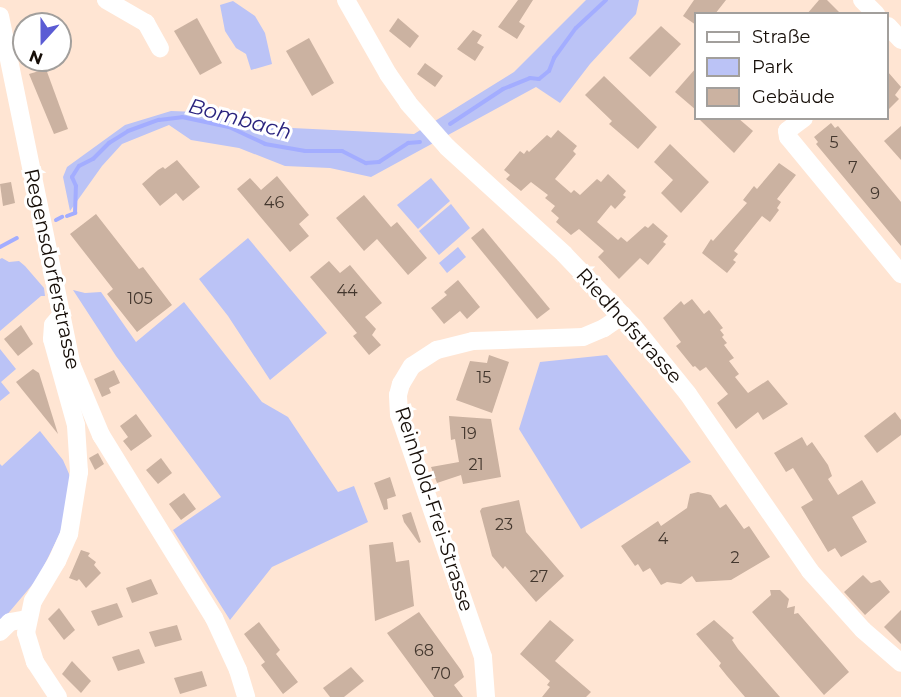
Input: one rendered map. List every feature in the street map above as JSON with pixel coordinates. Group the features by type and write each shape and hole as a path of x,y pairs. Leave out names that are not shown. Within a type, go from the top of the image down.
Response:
{"street":[{"path":"106,0 146,22 160,48"},
{"name":"Riedhofstrasse","path":"346,0 388,74 443,142 564,254 623,315 688,393 810,571 863,630 901,663"},
{"path":"861,0 874,12"},
{"name":"Regensdorferstrasse","path":"0,16 60,319 72,366 101,435 214,618 238,670 246,697"},
{"path":"889,27 901,40 889,50"},
{"path":"801,120 787,131 788,137 901,274"},
{"name":"Reinhold-Frei-Strasse","path":"486,697 483,657 399,415 398,395 401,384 412,366 437,350 473,341 583,337 604,328 623,315"},
{"path":"58,697 30,650 26,633 27,619 33,601 57,561 69,534 79,472 76,425 52,339 52,325 60,319"},
{"path":"0,632 10,622 27,619"}],"green space":[{"path":"586,0 639,0 636,14 590,64 560,103 536,87 371,177 330,168 285,166 239,148 191,140 169,125 122,144 102,166 70,211 63,177 67,167 125,125 171,111 199,112 235,122 272,127 414,134 514,72"},
{"path":"233,1 255,16 265,33 272,64 251,70 246,54 236,48 225,31 220,5"},
{"path":"431,178 450,201 418,229 397,205"},
{"path":"451,204 470,228 439,255 419,231"},
{"path":"248,238 327,333 270,380 228,316 199,279"},
{"path":"458,247 466,257 447,273 439,263"},
{"path":"0,259 9,262 19,261 25,266 44,288 45,296 41,296 0,331"},
{"path":"73,290 85,293 101,292 136,342 184,302 262,402 288,417 338,492 354,486 368,522 272,567 230,620 173,530 221,497 116,356"},
{"path":"0,349 16,369 1,382 10,393 0,401"},
{"path":"607,355 691,462 581,529 519,429 540,362"},
{"path":"40,431 63,460 73,483 67,519 38,578 0,623 0,464 2,466"}],"building":[{"path":"518,0 533,0 519,22 525,26 517,39 498,27"},
{"path":"694,0 726,0 717,12 694,12 694,24 683,16"},
{"path":"819,0 827,0 839,12 809,12"},
{"path":"197,18 222,63 200,75 174,31"},
{"path":"398,18 419,36 410,48 389,31"},
{"path":"661,26 681,44 650,77 629,58"},
{"path":"473,30 482,35 477,43 484,47 475,61 457,49"},
{"path":"309,38 334,83 312,96 286,51"},
{"path":"425,63 443,76 435,87 417,74"},
{"path":"694,70 694,108 675,92"},
{"path":"47,72 68,129 54,134 29,74"},
{"path":"889,73 901,87 895,95 899,99 889,109"},
{"path":"604,76 657,127 638,149 609,124 612,121 585,95"},
{"path":"700,120 740,120 753,131 734,153"},
{"path":"831,123 835,128 838,126 901,202 901,246 816,144 818,142 814,137"},
{"path":"901,126 901,160 884,141"},
{"path":"558,130 577,146 573,151 576,154 555,179 571,193 574,190 580,195 597,179 601,182 608,174 626,191 623,195 626,197 615,209 611,205 597,222 618,240 621,237 627,242 645,226 648,228 653,223 668,236 663,242 666,244 648,265 640,258 619,279 598,257 604,251 579,229 571,235 556,222 559,218 551,211 555,206 545,198 548,195 531,182 521,191 506,179 510,175 504,170 520,151 524,154 527,150 529,152 547,135 551,138"},
{"path":"670,144 709,182 681,213 661,193 673,180 654,162"},
{"path":"177,160 200,187 183,201 176,193 160,206 142,184 158,170 163,167 165,169"},
{"path":"779,163 796,175 777,199 781,202 777,208 779,210 770,222 762,216 734,251 738,254 733,260 736,262 727,273 702,253 711,239 713,241 747,203 743,200 754,186 757,189"},
{"path":"277,176 309,215 299,224 309,236 290,252 237,189 250,178 261,190"},
{"path":"11,182 15,203 3,206 0,184"},
{"path":"364,195 391,227 397,222 427,258 408,275 377,239 364,251 336,218"},
{"path":"96,214 139,269 143,267 172,305 137,332 107,294 113,289 70,234"},
{"path":"483,228 550,309 537,319 471,238"},
{"path":"329,261 340,273 350,265 382,303 365,317 376,329 372,335 381,345 369,355 353,336 357,333 310,277"},
{"path":"458,280 480,307 467,319 460,311 444,324 431,308 447,295 444,292"},
{"path":"692,299 704,314 709,310 723,328 720,330 727,343 724,345 734,358 729,361 739,374 735,377 748,393 768,380 788,404 763,420 758,412 736,429 717,403 728,394 706,367 700,371 695,366 693,367 676,346 681,342 663,318 681,301 684,305"},
{"path":"21,325 33,344 18,356 4,339"},
{"path":"489,355 509,362 492,413 456,400 470,361 487,363"},
{"path":"33,369 39,373 58,434 16,382"},
{"path":"114,370 120,383 109,388 111,393 102,397 94,379"},
{"path":"895,412 901,420 901,435 877,453 864,436"},
{"path":"136,414 152,436 131,451 123,441 128,437 120,426"},
{"path":"449,416 491,419 501,477 463,484 461,475 437,483 431,467 459,462 455,439 451,440"},
{"path":"802,437 807,446 812,442 828,465 832,476 828,479 838,495 862,480 876,503 852,517 867,542 841,557 835,548 828,552 801,507 813,500 793,468 786,472 774,453"},
{"path":"98,453 104,464 95,470 89,458"},
{"path":"161,458 172,473 158,484 146,470"},
{"path":"390,477 396,496 387,499 388,509 384,510 374,483"},
{"path":"698,492 711,495 720,508 726,504 744,529 749,526 770,557 731,580 696,582 692,576 681,584 667,582 661,585 650,568 643,572 638,564 635,566 621,546 658,521 661,526 687,508 690,494"},
{"path":"184,493 196,509 181,520 169,504"},
{"path":"519,500 526,532 564,576 536,602 505,566 503,569 492,556 480,511 482,508"},
{"path":"411,512 421,542 419,543 404,522 402,515"},
{"path":"393,542 396,562 409,560 414,606 375,621 369,545"},
{"path":"81,550 90,553 88,556 96,562 94,565 101,573 86,588 79,579 77,581 69,578"},
{"path":"863,575 871,583 880,580 890,592 865,615 844,592"},
{"path":"151,579 158,594 132,603 126,588"},
{"path":"770,590 780,590 789,599 787,608 795,606 794,614 798,613 849,672 824,695 752,612 771,595"},
{"path":"117,603 123,617 98,626 91,611"},
{"path":"59,608 75,630 64,640 48,619"},
{"path":"901,610 901,644 884,627"},
{"path":"419,612 461,670 464,677 454,685 463,697 434,697 387,633"},
{"path":"550,620 574,640 555,661 591,692 586,697 542,697 550,687 547,685 550,681 520,654"},
{"path":"714,620 734,638 732,640 738,649 780,697 745,697 727,676 719,666 721,663 696,634"},
{"path":"259,622 280,650 276,654 298,682 283,694 261,665 265,662 244,634"},
{"path":"177,625 182,640 155,647 149,632"},
{"path":"139,649 145,663 118,671 112,657"},
{"path":"72,661 91,681 81,693 62,674"},
{"path":"351,667 364,681 344,697 330,697 323,688"},
{"path":"202,671 207,686 180,694 174,678"}],"waterway":[{"name":"Bombach","path":"450,124 503,89 530,78 539,79 549,71 554,58 576,28 606,0"},
{"name":"Bombach","path":"67,216 75,213 76,186 72,177 79,166 93,159 109,143 128,131 159,120 182,117 229,127 265,144 305,151 342,151 366,163 379,162 408,143 420,142"},
{"name":"Bombach","path":"56,220 62,217"},
{"path":"0,247 17,238"}]}
